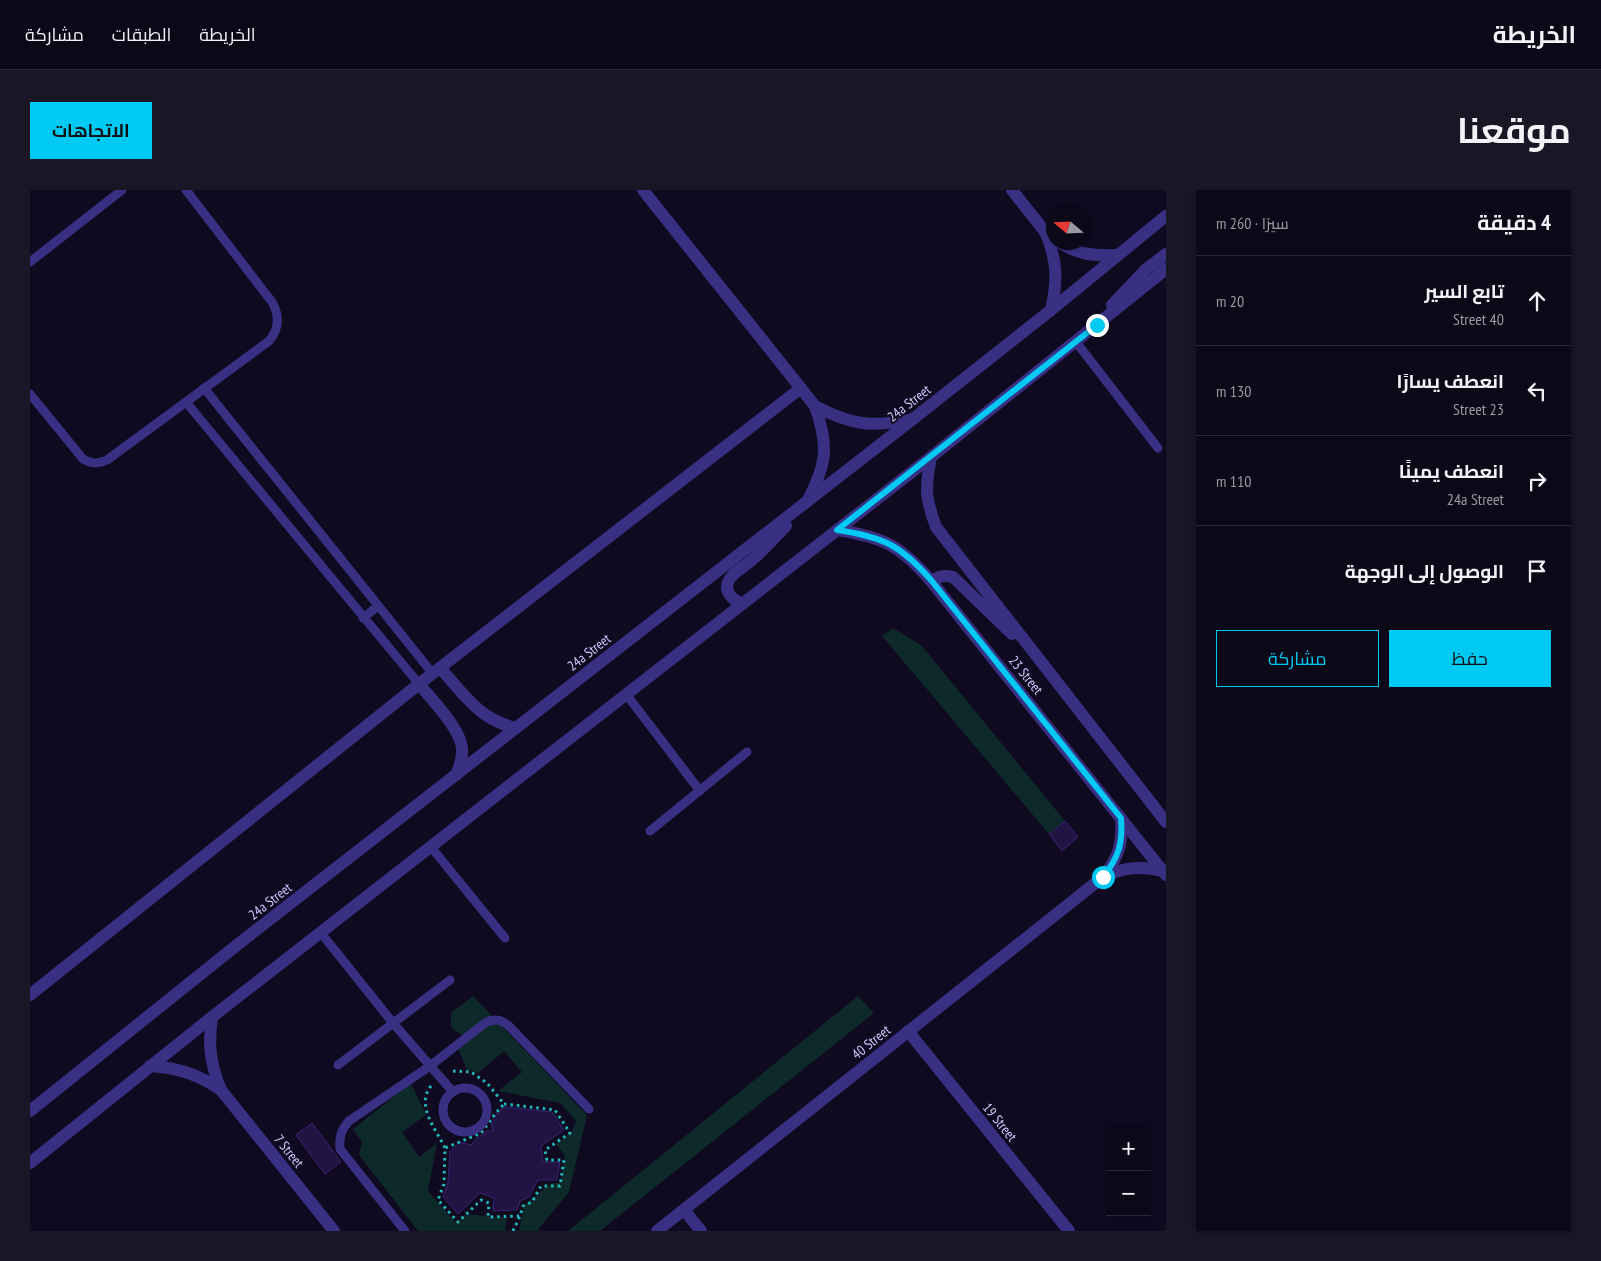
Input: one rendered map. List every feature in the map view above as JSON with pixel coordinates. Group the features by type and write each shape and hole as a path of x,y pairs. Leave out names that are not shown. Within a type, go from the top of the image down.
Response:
{"street":[{"path":"643,190 815,406 823,430 825,455 819,480 804,504 770,543 733,574 729,580 728,592 731,597 742,603"},
{"path":"1012,190 1046,230"},
{"name":"24a Street","path":"30,1111 245,939 913,419 1051,310 1117,255 1163,222"},
{"path":"1051,310 1056,290 1056,271 1053,250"},
{"path":"1075,250 1098,256 1117,255"},
{"path":"1097,325 1127,288 1145,270 1166,254"},
{"path":"30,1163 212,1017 931,457 1166,269"},
{"path":"30,995 419,684 801,388"},
{"path":"815,406 838,418 862,424 888,425 913,419"},
{"name":"23 Street","path":"931,457 926,481 928,504 936,526 1166,822"},
{"name":"23 Street","path":"837,530 864,534 890,544 913,560 931,580 1164,873"},
{"path":"931,580 939,576 946,576 953,577 959,581 1005,628 1027,644"},
{"path":"436,671 491,720 516,728"},
{"path":"419,684 459,736 462,749 461,762 456,774"},
{"name":"40 Street","path":"1103,877 1113,864 1119,850 1122,834 1121,818"},
{"name":"40 Street","path":"657,1231 1103,877 1117,870 1132,867 1148,867 1164,873"},
{"name":"7 Street","path":"212,1017 209,1035 210,1054 221,1090"},
{"name":"19 Street","path":"908,1031 1069,1231"},
{"name":"7 Street","path":"150,1066 170,1067 188,1071 205,1079 221,1090 334,1231"},
{"path":"684,1210 700,1231"}],"lane":[{"path":"30,262 122,190"},
{"path":"30,394 78,454 89,462 96,464 107,460 269,341 276,330 277,316 272,302 186,190"},
{"path":"1076,342 1158,448"},
{"path":"204,388 378,606 436,671"},
{"path":"186,402 419,684"},
{"path":"363,618 378,606"},
{"path":"626,694 700,790"},
{"path":"650,831 747,752"},
{"path":"431,847 505,938"},
{"path":"321,933 393,1023 453,1092"},
{"path":"338,1064 450,980"},
{"path":"405,1231 340,1149 339,1138 342,1128 349,1121 430,1066 485,1023 491,1020 498,1020 509,1026 589,1109"},
{"path":"467,1088 475,1090 485,1101 486,1116 477,1128 462,1132 455,1130 449,1125 443,1111 447,1097 453,1092 467,1088"}],"path":[{"path":"514,1231 520,1216 523,1206 532,1202 541,1186 560,1186 564,1160 547,1160 545,1150 570,1133 555,1110 504,1104 481,1134 445,1148 444,1184 438,1200 458,1222 481,1200 490,1203 488,1217 520,1216"}],"green space":[{"path":"893,628 922,646 1065,821 1049,834 882,636"},
{"path":"473,996 587,1115 569,1192 537,1231 519,1231 524,1205 551,1183 560,1183 565,1156 556,1144 572,1131 576,1121 560,1103 498,1091 522,1072 504,1051 478,1073 467,1070 458,1048 464,1037 451,1027 451,1013"},
{"path":"858,996 874,1013 600,1231 568,1231"},
{"path":"411,1083 426,1115 402,1132 419,1157 437,1143 428,1191 456,1223 466,1214 507,1218 505,1231 418,1231 359,1155 362,1142 353,1129"}],"building":[{"path":"1065,821 1078,837 1062,851 1049,834"},
{"path":"505,1107 552,1112 564,1130 541,1146 543,1162 560,1162 557,1180 538,1180 529,1197 520,1201 517,1210 493,1211 494,1198 480,1193 458,1214 443,1197 448,1183 450,1151 461,1142 471,1145 487,1131 493,1131 491,1122 496,1114"},
{"path":"312,1123 341,1162 325,1174 296,1135"}],"route":[{"path":"1097,325 837,530 864,534 890,544 913,560 1121,818 1122,834 1119,850 1113,864 1103,877"}]}
